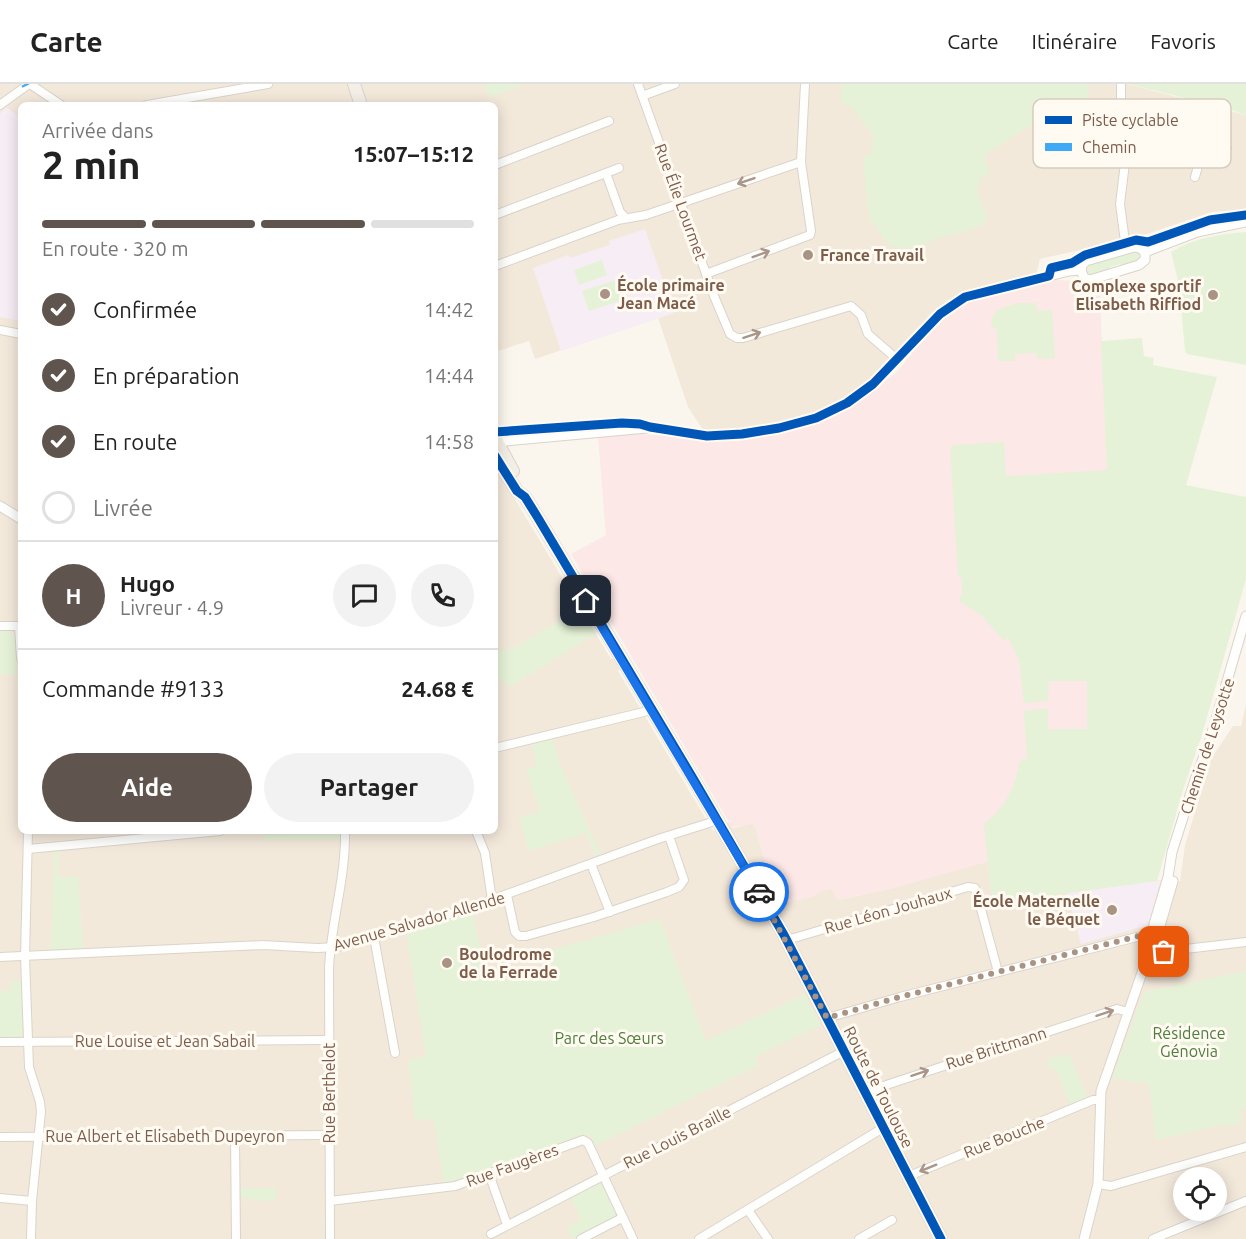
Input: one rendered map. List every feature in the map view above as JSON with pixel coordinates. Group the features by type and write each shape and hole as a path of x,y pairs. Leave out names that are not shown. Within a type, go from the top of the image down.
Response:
{"main road":[{"path":"354,84 360,102"},
{"name":"Route de Toulouse","path":"498,443 523,487 525,497 787,940 940,1239"},
{"name":"Route de Toulouse","path":"498,461 517,491 525,497"}],"street":[{"path":"0,105 30,84 57,102"},
{"path":"164,102 268,84"},
{"name":"Rue Élie Lourmet","path":"638,84 728,332 734,337 742,338 850,306 861,315 868,334 898,360"},
{"path":"642,96 675,84"},
{"path":"706,274 810,235 802,164 805,84"},
{"path":"1121,84 1121,99"},
{"path":"498,164 609,122"},
{"path":"498,265 626,218 646,215 802,164"},
{"path":"498,214 619,168"},
{"path":"1124,168 1120,204 1126,249"},
{"path":"1195,177 1197,168"},
{"path":"606,173 620,212 626,218"},
{"path":"1145,252 1197,232 1246,222"},
{"path":"1137,247 1145,252 1145,260 1139,266 1090,280 1084,278 1081,270 1086,261 1126,249 1137,247"},
{"path":"498,438 650,427 707,435 742,435 816,418 847,403 873,384 940,314 964,297 1081,270"},
{"path":"0,330 18,333"},
{"path":"0,506 18,517"},
{"name":"Chemin de Leysotte","path":"1084,1239 1098,1184 1100,1100 1106,1073 1153,938 1160,926 1173,878 1177,841 1246,616"},
{"path":"0,626 18,626"},
{"path":"498,747 652,711"},
{"name":"Avenue Salvador Allende","path":"0,957 263,945 330,948 374,937 507,895 716,819"},
{"path":"28,834 24,957 29,1067 41,1112 32,1201 31,1239"},
{"path":"28,849 165,834"},
{"name":"Rue Berthelot","path":"330,1239 330,948 342,887 345,834"},
{"path":"477,834 485,853 492,900"},
{"path":"507,895 515,932 519,936 526,936 610,912 682,886 684,876 669,836"},
{"path":"591,864 610,912"},
{"name":"Rue Léon Jouhaux","path":"787,940 969,887 975,888 999,972"},
{"path":"827,1018 1139,936 1153,938"},
{"path":"374,937 395,1053"},
{"path":"1150,948 1168,951 1246,942"},
{"name":"Rue Brittmann","path":"865,1092 1117,1009 1128,1012"},
{"name":"Rue Louise et Jean Sabail","path":"0,1042 329,1040"},
{"name":"Rue Louis Braille","path":"491,1234 844,1051"},
{"name":"Rue Bouche","path":"909,1176 1093,1100 1100,1100"},
{"path":"699,1239 883,1128"},
{"path":"235,1134 236,1239"},
{"name":"Rue Albert et Elisabeth Dupeyron","path":"0,1137 329,1135"},
{"name":"Rue Faugères","path":"330,1201 455,1186 583,1140 588,1143 633,1239"},
{"path":"1098,1184 1111,1186 1246,1147"},
{"path":"489,1174 507,1224 510,1224"},
{"path":"0,1198 32,1201"},
{"path":"1154,1239 1246,1201"},
{"path":"748,1210 768,1239"},
{"path":"581,1239 622,1218"},
{"path":"859,1239 892,1220"}],"shaded area":[{"path":"0,84 1127,84 1185,99 1033,99 1033,168 1231,168 1231,111 1246,115 1246,209 1212,212 1138,237 1040,259 1035,279 965,297 940,314 874,384 816,418 707,436 688,407 658,318 535,359 529,341 498,351 498,102 18,102 18,834 498,834 498,471 611,659 613,658 620,669 618,671 713,831 729,822 733,828 754,823 767,873 772,872 776,894 832,889 838,900 893,888 988,861 990,887 995,903 1161,880 1180,881 1185,845 1211,759 1233,726 1241,726 1246,704 1246,1239 0,1239"},
{"path":"6,107 18,116 18,320 0,317 0,114"},
{"name":"École primaire Jean Macé","path":"645,229 674,313 561,351 533,268 568,255 570,258 610,245 609,241"},
{"path":"1055,280 1075,281 1084,296 1100,296 1118,732 995,903 990,887 987,862 893,888 838,900 832,889 822,891 813,897 786,903 779,893 775,894 773,872 767,873 754,824 732,827 571,554 606,535 598,437 640,434 724,440 776,433 830,418 861,400 897,372 931,330 957,308 975,300"},
{"name":"École Maternelle le Béquet","path":"1161,880 1149,923 1146,926 1081,944 1067,893"}],"green space":[{"path":"484,84 524,84 489,98"},
{"path":"842,84 1089,84 1087,99 1033,99 1033,123 984,156 990,174 982,176 977,191 988,219 973,229 906,248 897,248 889,244 882,237 876,225 869,221 863,157 871,153 873,136 851,106 841,104"},
{"path":"1128,84 1246,84 1246,115 1231,110 1231,99 1188,99"},
{"name":"Complexe sportif Elisabeth Riffiod","path":"1246,232 1246,365 1187,354 1179,285 1171,252 1188,243"},
{"path":"1136,252 1141,254 1139,262 1122,267 1120,264 1092,275 1086,274 1085,271 1090,265"},
{"path":"602,260 607,275 579,285 574,270"},
{"path":"622,278 629,298 589,311 582,291"},
{"path":"1018,303 1036,303 1037,311 1052,310 1055,358 1037,359 1036,353 1015,354 1015,361 998,361 997,328 991,328 993,316 998,310"},
{"path":"1142,338 1144,356 1154,358 1153,365 1217,377 1186,485 1246,497 1246,579 1202,735 1183,790 1157,881 995,903 990,887 984,824 1003,804 1012,788 1020,761 1027,758 1024,711 1048,708 1048,729 1087,729 1087,681 1049,681 1048,701 1024,703 1019,660 1008,637 1004,641 981,615 960,602 962,579 958,575 950,448 953,445 1004,442 1006,476 1107,470 1101,341"},
{"path":"583,612 596,634 511,686 502,681 498,674 498,652 515,647 573,613 575,617"},
{"path":"0,631 10,631 15,635 17,675 0,674"},
{"path":"553,739 558,760 601,855 596,856 586,833 529,851 519,818 540,811 526,770 537,766 532,744"},
{"path":"263,834 340,834 340,839 264,840"},
{"path":"59,850 58,874 62,878 78,876 83,950 51,952 54,851"},
{"name":"Parc des Sœurs","path":"473,911 487,981 497,981 552,967 549,951 660,919 706,1041 805,994 821,1025 755,1057 759,1065 595,1146 589,1134 444,1184 434,1119 415,1120 408,1060 426,1056 406,931"},
{"name":"Résidence Génovia","path":"1246,971 1246,1107 1241,1109 1241,1124 1217,1126 1156,1140 1149,1084 1112,1078 1144,992"},
{"path":"12,981 22,981 24,1035 0,1038 0,991 10,990"},
{"path":"1069,1054 1087,1097 1070,1104 1055,1068 1050,1070 1047,1059"},
{"path":"599,1184 605,1186 617,1211 615,1217 572,1239 567,1228 581,1219 571,1198"},
{"path":"240,1188 276,1188 276,1201 251,1201 251,1198 240,1198"}],"cycle path":[{"path":"498,432 622,423 707,436 742,434 779,428 816,418 847,403 873,384 940,314 965,297 1049,276 1051,268 1072,263 1085,255 1136,240 1148,242 1210,220 1246,215"},
{"path":"498,461 538,518 784,935 941,1239"}],"way so far":[{"path":"759,892 787,940 827,1018 1139,936 1153,938 1150,948 1164,952"}],"place":[{"name":"France Travail","path":"808,255"},
{"name":"École primaire Jean Macé","path":"605,294"},
{"name":"Complexe sportif Elisabeth Riffiod","path":"1213,295"},
{"name":"École Maternelle le Béquet","path":"1112,910"},
{"name":"Boulodrome de la Ferrade","path":"447,963"}],"route":[{"path":"586,601 759,892"}]}
